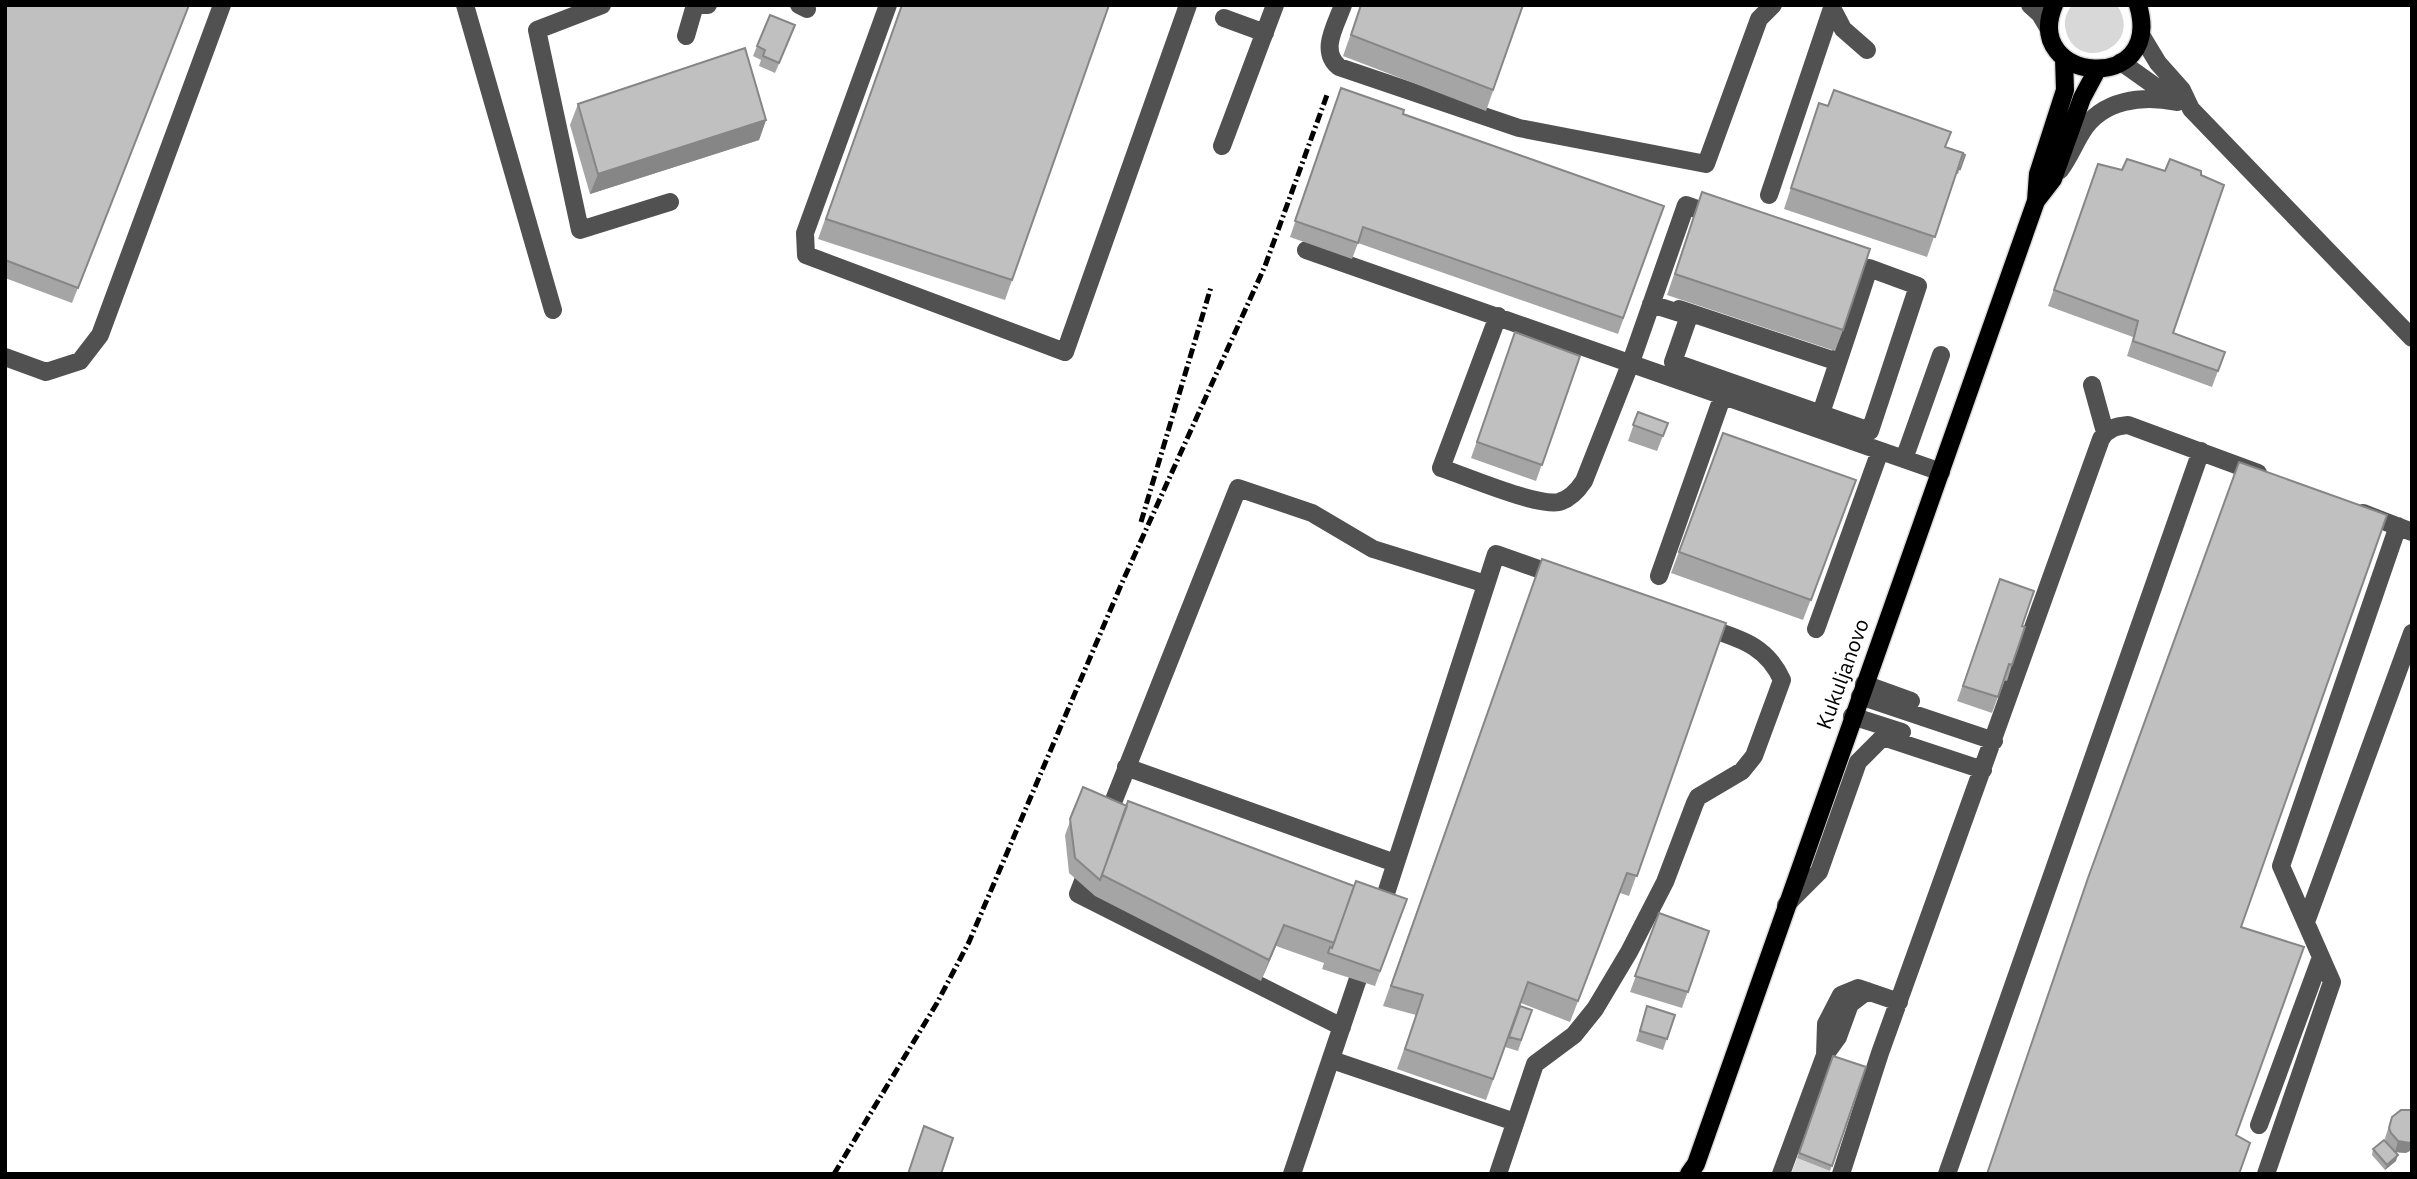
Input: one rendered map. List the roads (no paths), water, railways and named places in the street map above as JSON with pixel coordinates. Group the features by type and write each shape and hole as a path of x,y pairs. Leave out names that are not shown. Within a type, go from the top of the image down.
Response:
{"main road":[{"path":"2049,29 2053,5"},
{"path":"2064,58 2082,68 2097,70 2108,69 2122,62 2134,50 2141,35 2138,5"},
{"name":"Kukuljanovo","path":"1693,1170 2036,201 2038,174 2065,90 2064,58 2054,46 2049,29"},
{"name":"Kukuljanovo","path":"2036,201 2053,179 2082,98 2097,70"}],"street":[{"path":"5,357 46,372 80,361 100,335 222,5"},
{"path":"464,5 553,310"},
{"path":"602,5 537,30 580,230 670,202"},
{"path":"686,36 695,5 708,5"},
{"path":"888,5 805,233 806,255 1065,352 1188,5"},
{"path":"1222,146 1275,5"},
{"path":"1343,5 1328,50 1331,59 1339,67 1518,128 1706,164 1759,19 1773,5"},
{"path":"2031,5 2049,29"},
{"path":"1833,7 1843,29 1867,50"},
{"path":"1769,195 1833,7"},
{"path":"1224,18 1265,33"},
{"path":"2141,35 2158,63 2182,90 2184,105"},
{"path":"2122,62 2184,105 2412,338"},
{"path":"2053,179 2068,160 2083,130 2106,109 2140,99 2184,105"},
{"path":"1498,316 1441,468 1542,502 1558,502 1569,497 1584,481 1631,362 1686,205 1735,222"},
{"path":"1306,250 1723,394 1818,420 1870,431 1918,286 1869,268 1818,420"},
{"path":"1652,302 1689,316 1673,362 1818,420 1880,451 1941,472"},
{"path":"1652,302 1838,362"},
{"path":"1904,459 1941,355"},
{"path":"1841,1174 1899,1002 1996,736 2085,479 2105,432 2092,385"},
{"path":"1659,576 1723,394"},
{"path":"2105,432 2117,426 2128,425 2274,480"},
{"path":"1816,629 1880,451"},
{"path":"1947,1174 2201,451"},
{"path":"1342,1027 1078,894 1238,488 1312,513 1373,549 1486,584"},
{"path":"2266,1174 2332,982 2281,866 2405,529 2348,508"},
{"path":"1293,1174 1496,554 1572,580"},
{"path":"1498,1174 1535,1064 1574,1035 1595,1009 1629,952 1665,882 1698,797 1742,771 1754,757 1782,680 1776,666 1760,649 1685,620"},
{"path":"2306,922 2412,633"},
{"path":"1862,690 1996,736"},
{"path":"1852,716 1984,765"},
{"path":"1786,905 1819,872 1858,762 1884,737 1984,765"},
{"path":"1126,767 1395,863"},
{"path":"2259,1125 2321,957"},
{"path":"1781,1174 1825,1055 1826,1024 1841,995 1857,988 1899,1002"},
{"path":"1332,1060 1515,1122"}],"railway":[{"path":"834,1174 937,1003 969,942 1121,585 1265,266 1327,95"},
{"path":"1141,522 1211,287"}]}
